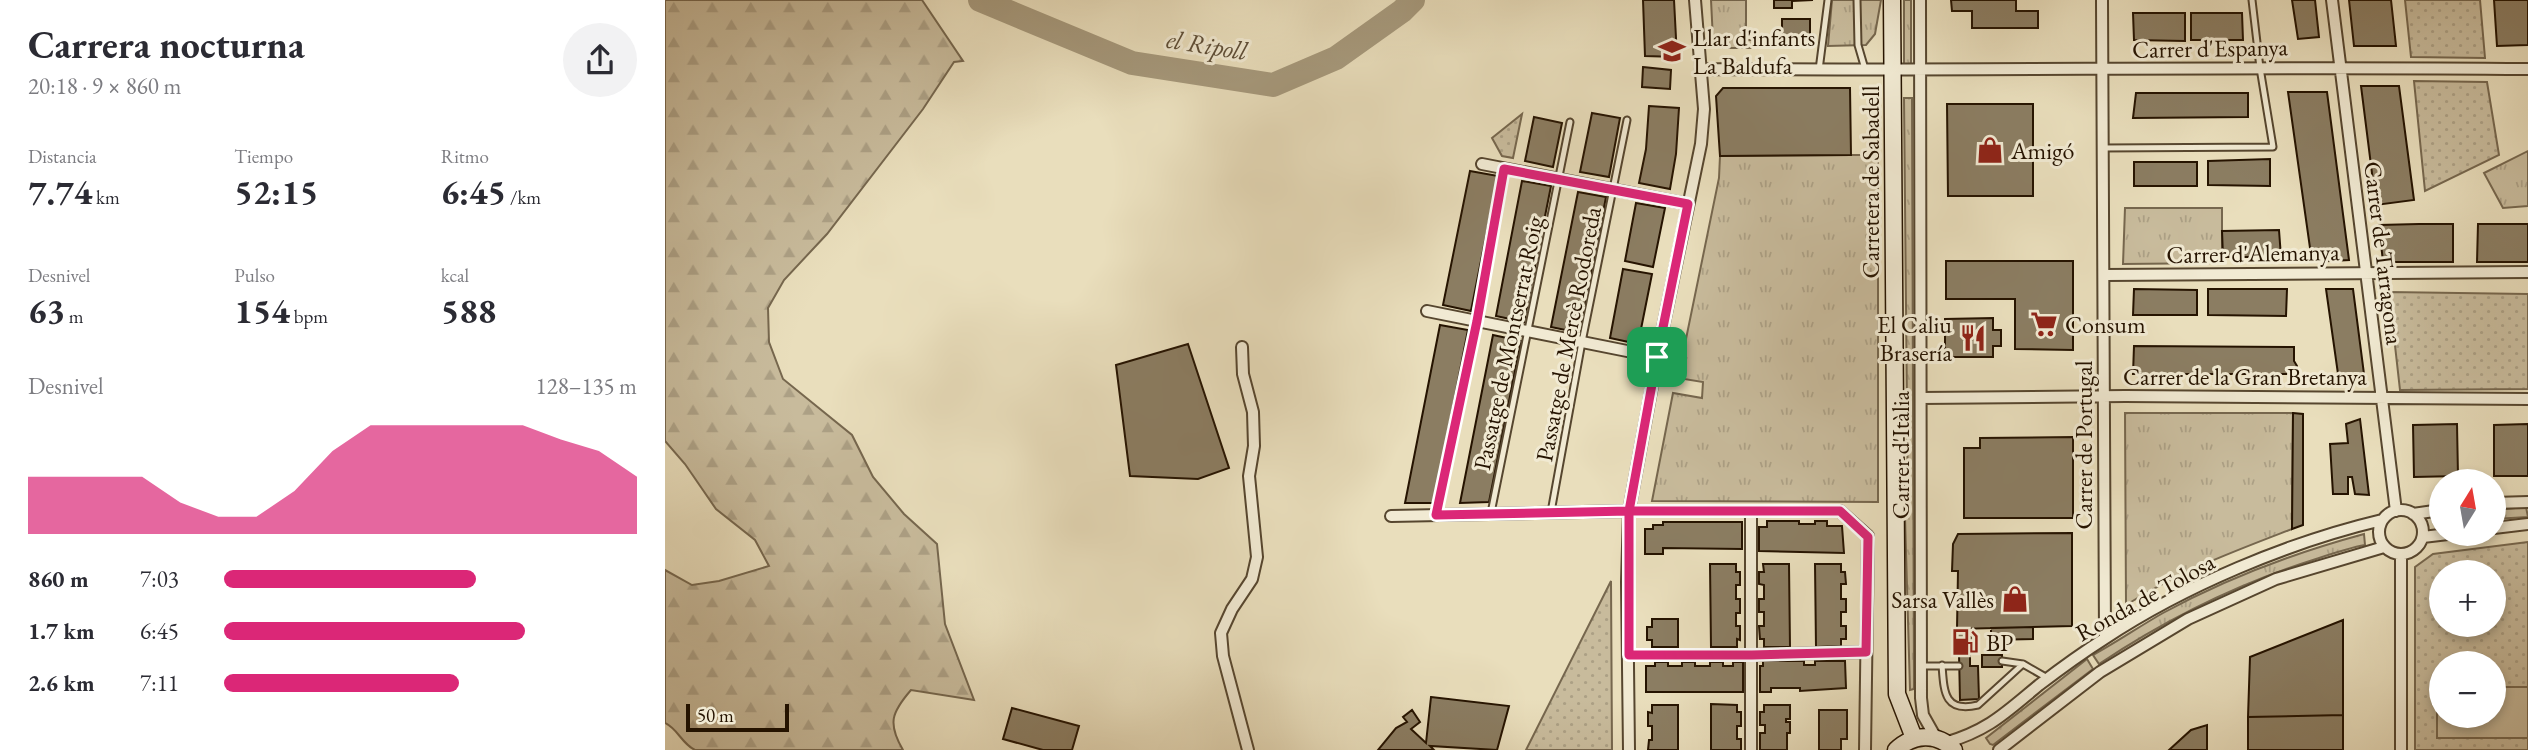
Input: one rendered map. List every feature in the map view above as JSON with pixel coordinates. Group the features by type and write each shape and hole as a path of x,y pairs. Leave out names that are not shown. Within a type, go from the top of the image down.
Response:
{"street":[{"path":"1629,750 1629,511 1702,132 1703,109 1695,0"},
{"name":"Carretera de Sabadell","path":"1892,0 1897,694 1914,738"},
{"name":"Carrer d'Itàlia","path":"1920,0 1921,666 1923,715 1945,744"},
{"name":"Carrer de Portugal","path":"2102,0 2105,638"},
{"name":"Carrer de Tarragona","path":"2332,0 2396,511"},
{"name":"Carrer d'Espanya","path":"1700,69 2528,69"},
{"path":"1482,164 1688,204"},
{"name":"Carrer d'Alemanya","path":"2105,275 2528,272"},
{"path":"1427,311 1657,357"},
{"path":"1242,347 1243,374 1253,412 1254,446 1249,476 1257,557 1252,579 1232,609 1221,633 1223,656 1248,750"},
{"name":"Carrer de la Gran Bretanya","path":"1921,398 2528,399"},
{"path":"2506,503 2528,502"},
{"path":"1391,516 1629,511 1840,511 1868,537 1865,750"},
{"path":"1751,511 1751,750"},
{"path":"2413,514 2422,524 2423,537 2415,550 2401,555 2389,551 2384,547 2379,534 2382,520 2396,511 2413,514 2429,512"},
{"name":"Ronda de Tolosa","path":"1945,744 1969,736 2008,713 2105,638 2200,585 2304,543 2382,520"},
{"path":"2506,527 2528,524"},
{"path":"2423,537 2429,536"},
{"name":"Ronda de Tolosa","path":"1999,750 2100,672 2188,619 2276,579 2384,547"},
{"path":"2401,555 2401,750"},
{"path":"1629,655 1866,652"},
{"path":"1896,750 1914,738 1945,744"}],"lane":[{"path":"1819,70 1828,0"},
{"path":"1857,0 1858,45 1866,71"},
{"path":"2103,148 2273,147 2252,0"},
{"name":"Passatge de Mercè Rodoreda","path":"1551,512 1627,120"},
{"name":"Passatge de Montserrat Roig","path":"1491,513 1570,122"},
{"path":"1436,515 1477,321 1504,169"},
{"path":"2002,661 2024,664 2049,679"},
{"path":"1942,666 1944,691 1950,702 1960,707 1969,707 1977,705 2024,664"},
{"path":"1921,666 1959,666"}],"green space":[{"path":"665,0 922,0 963,61 954,62 923,109 827,234 784,280 768,308 769,342 783,379 852,435 873,477 904,514 937,544 945,624 974,700 911,690 899,705 893,725 903,750 695,750 665,723 665,570 692,585 719,581 769,566 755,540 716,509 685,464 665,441"},
{"path":"1711,0 1746,0 1746,40 1756,40 1757,48 1722,48 1713,40"},
{"path":"1832,0 1881,0 1875,34 1866,45 1828,46"},
{"path":"1904,0 1911,0 1911,66 1904,66"},
{"path":"2405,0 2480,0 2485,58 2411,57"},
{"path":"2414,81 2487,82 2499,155 2425,191"},
{"path":"1904,98 1912,98 1914,689 1910,690 1905,517 1908,512"},
{"path":"1522,114 1513,158 1502,156 1492,138"},
{"path":"2528,151 2528,206 2503,208 2484,173"},
{"path":"1878,155 1878,502 1652,501 1673,393 1702,398 1703,382 1678,378 1719,178 1720,156"},
{"path":"2125,208 2222,208 2222,263 2123,264"},
{"path":"2389,292 2528,294 2528,389 2400,390"},
{"path":"2125,413 2293,413 2292,529 2186,572 2126,605"},
{"path":"2526,507 2528,517 2506,518 2506,509"},
{"path":"2364,534 2365,545 2339,551 2229,592 2176,618 2099,664 2093,655 2163,613 2236,578 2312,549"},
{"path":"2528,542 2528,750 2415,750 2415,567 2433,554"},
{"path":"1611,581 1612,750 1526,750"},
{"path":"2087,659 2093,669 1993,745 1990,744 1986,738"},
{"path":"2506,687 2528,687 2528,738 2437,738 2437,728 2506,728"}],"building":[{"path":"1643,0 1674,0 1677,57 1645,56"},
{"path":"1774,0 1813,0 1792,1 1792,8 1774,8"},
{"path":"1951,0 2016,0 2016,11 2038,11 2038,28 1972,28 1972,11 1952,11"},
{"path":"2292,0 2315,0 2319,37 2298,39"},
{"path":"2349,0 2391,0 2396,46 2354,46"},
{"path":"2494,0 2528,0 2528,45 2497,46"},
{"path":"2133,13 2185,13 2185,41 2134,40"},
{"path":"2191,13 2242,13 2243,40 2191,40"},
{"path":"1782,19 1810,19 1810,41 1782,41"},
{"path":"1643,67 1671,70 1670,89 1642,87"},
{"path":"2361,86 2399,86 2414,200 2376,205"},
{"path":"1723,88 1850,88 1851,155 1720,156 1716,96"},
{"path":"2288,92 2327,92 2349,260 2312,262"},
{"path":"2136,93 2248,93 2248,117 2133,118"},
{"name":"Amigó","path":"1947,104 2033,104 2033,196 1948,196"},
{"path":"1649,106 1679,108 1670,189 1639,183 1646,149"},
{"path":"1592,113 1620,118 1609,177 1580,172"},
{"path":"1534,117 1562,123 1553,167 1525,161"},
{"path":"2270,159 2270,186 2208,185 2208,161"},
{"path":"2134,162 2197,162 2197,186 2134,186"},
{"path":"1470,171 1498,176 1471,311 1443,305"},
{"path":"1522,181 1551,186 1524,322 1496,316"},
{"path":"1578,192 1606,197 1580,333 1551,327"},
{"path":"1636,203 1665,208 1653,267 1625,261"},
{"path":"2453,224 2453,262 2383,262 2379,225"},
{"path":"2478,224 2528,224 2528,262 2477,262"},
{"path":"2279,230 2281,257 2223,257 2222,231"},
{"name":"Consum","path":"1946,261 2073,261 2073,350 2015,349 2015,299 1946,299"},
{"path":"1623,269 1652,274 1638,344 1610,338"},
{"path":"2134,289 2197,290 2197,315 2133,315"},
{"path":"2208,289 2287,289 2286,316 2208,315"},
{"path":"2326,289 2353,289 2364,374 2338,374"},
{"name":"El Caliu Brasería","path":"1993,318 1993,330 2001,330 2001,346 1993,346 1993,357 1945,357 1945,319"},
{"path":"1440,325 1468,330 1434,503 1405,503"},
{"path":"1493,335 1521,341 1489,502 1460,503"},
{"path":"1188,344 1229,468 1198,479 1130,476 1116,365"},
{"path":"2134,346 2294,347 2294,361 2297,366 2292,374 2133,374"},
{"path":"2293,413 2303,414 2303,525 2292,529"},
{"path":"2360,419 2369,495 2355,494 2352,477 2348,477 2348,494 2333,494 2330,444 2348,443 2346,424"},
{"path":"2457,424 2458,469 2429,469 2429,477 2414,477 2413,425"},
{"path":"2528,424 2528,476 2506,476 2506,469 2494,469 2494,425"},
{"path":"2073,437 2073,518 1964,518 1964,448 1980,448 1980,438"},
{"path":"1767,521 1815,524 1815,521 1827,521 1827,526 1842,526 1844,553 1759,551 1759,527 1767,527"},
{"path":"1663,522 1742,522 1742,549 1663,548 1663,554 1645,554 1645,529 1653,529 1653,525 1663,525"},
{"name":"Sarsa Vallès","path":"2072,533 2072,626 1957,629 1958,571 1952,571 1953,544 1958,534"},
{"path":"1710,564 1736,564 1736,572 1740,572 1740,585 1736,585 1736,599 1740,599 1740,613 1736,613 1736,626 1740,626 1737,647 1711,647"},
{"path":"1763,564 1789,564 1790,647 1764,647 1764,639 1760,639 1759,626 1764,626 1764,612 1759,612 1759,599 1764,599 1764,585 1759,584 1759,572 1764,572"},
{"path":"1815,564 1841,564 1841,572 1845,572 1846,584 1841,584 1841,599 1846,599 1846,612 1841,612 1841,626 1846,626 1846,639 1841,639 1841,646 1816,647"},
{"path":"1652,619 1678,619 1678,647 1652,647 1652,640 1647,640 1647,627 1652,627"},
{"path":"2343,620 2343,715 2248,717 2250,657"},
{"path":"2033,627 2033,639 1991,640 1991,628"},
{"name":"BP","path":"1957,629 1971,629 1970,655 1959,654"},
{"path":"1959,654 1970,655 1970,666 1978,666 1979,699 1960,700"},
{"path":"1982,655 2002,655 2002,667 1982,667"},
{"path":"1763,661 1804,661 1804,665 1815,665 1815,661 1845,661 1846,688 1800,691 1800,688 1771,688 1771,692 1760,692 1760,666 1763,666"},
{"path":"1655,662 1668,662 1668,666 1695,662 1695,666 1710,666 1710,662 1723,662 1723,666 1733,666 1733,662 1743,662 1743,692 1646,692 1646,666 1655,666"},
{"path":"1431,697 1509,706 1497,750 1430,746 1434,750 1378,750 1396,728 1407,722 1403,717 1412,710 1420,722 1411,729 1426,743"},
{"path":"1711,704 1737,705 1737,712 1741,712 1737,739 1741,739 1741,750 1711,750"},
{"path":"1652,705 1678,705 1678,750 1648,750 1649,740 1652,740 1652,726 1648,726 1648,712 1652,713"},
{"path":"1764,705 1790,705 1790,719 1786,719 1786,722 1790,722 1787,750 1760,750 1760,733 1765,733 1765,725 1760,725 1760,712 1764,712"},
{"path":"1012,708 1079,726 1072,750 1043,750 1003,739"},
{"path":"1819,710 1847,710 1847,739 1841,739 1841,750 1819,750"},
{"path":"2343,715 2343,750 2248,750 2248,717"},
{"path":"2207,725 2207,750 2169,750 2191,730"}],"waterway":[{"name":"el Ripoll","path":"980,0 1132,63 1273,85 1336,58 1402,11 1413,0"}],"place":[{"name":"Llar d'infants La Baldufa","path":"1672,51"},
{"name":"Amigó","path":"1990,150"},
{"name":"Consum","path":"2044,324"},
{"name":"El Caliu Brasería","path":"1973,338"},
{"name":"Sarsa Vallès","path":"2015,599"},
{"name":"BP","path":"1965,642"}],"route":[{"path":"1657,357 1629,511 1629,655 1866,652 1868,537 1840,511 1629,511 1436,515 1477,321 1504,169 1688,204 1657,357"}]}
